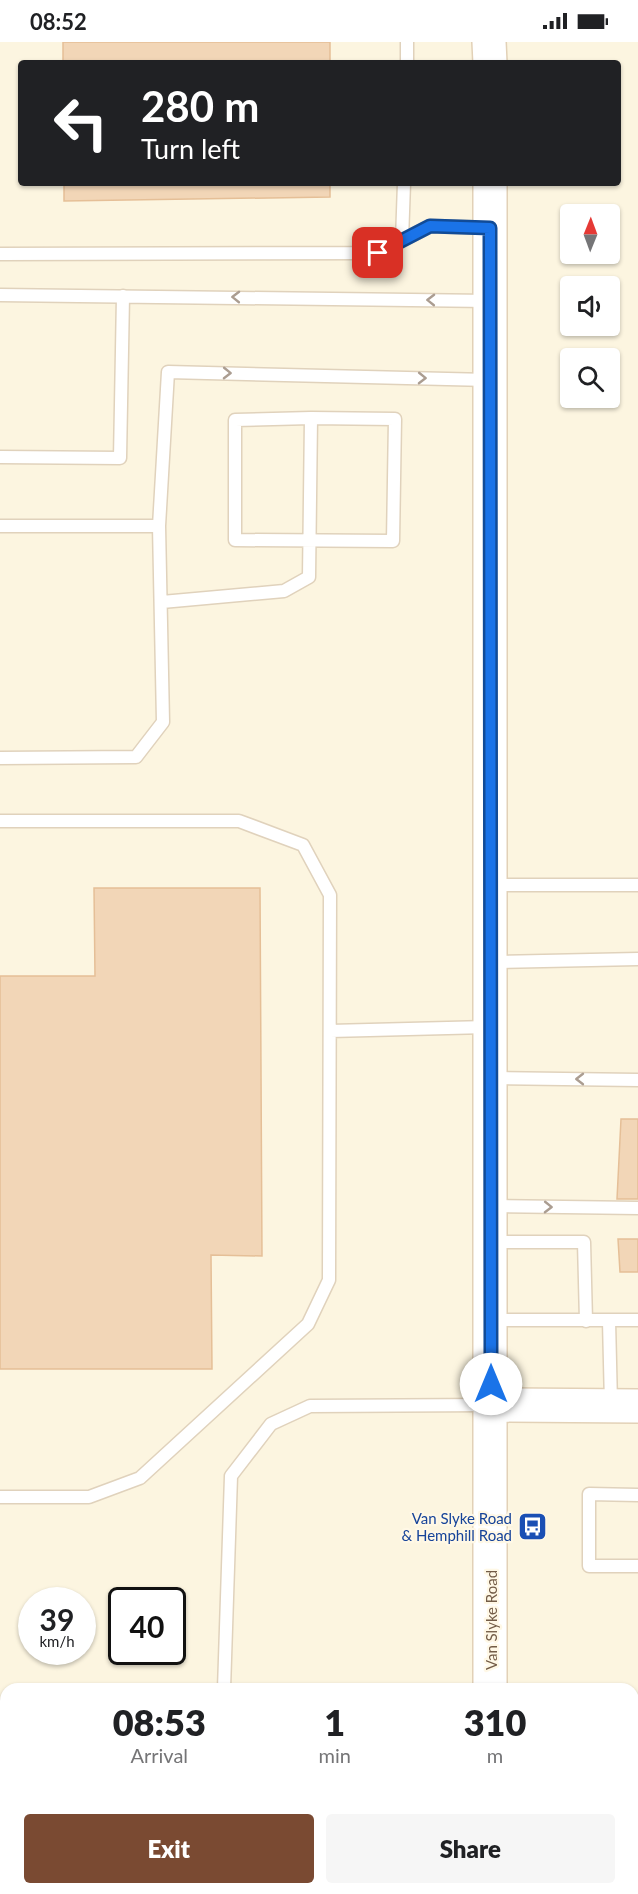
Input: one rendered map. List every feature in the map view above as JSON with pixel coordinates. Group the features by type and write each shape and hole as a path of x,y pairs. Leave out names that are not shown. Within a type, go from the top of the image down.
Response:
{"street":[{"path":"489,42 490,60"},
{"name":"Van Slyke Road","path":"490,186 490,1683"},
{"path":"491,1405 624,1406"}],"lane":[{"path":"407,42 407,60"},
{"path":"402,240 404,186"},
{"path":"0,254 378,253 430,226 490,228"},
{"path":"0,295 490,301"},
{"path":"0,457 120,458 123,296"},
{"path":"0,758 136,757 163,722 159,526 168,372 489,380"},
{"path":"162,602 284,591 309,577 311,418"},
{"path":"311,418 395,419 393,542 235,540 235,420 311,418"},
{"path":"0,526 159,526"},
{"path":"0,821 239,822 303,845 330,895 329,1280 308,1324 140,1478 89,1497 0,1497"},
{"path":"489,885 638,885"},
{"path":"490,962 638,959"},
{"path":"330,1031 489,1027"},
{"path":"489,1078 638,1080"},
{"path":"489,1206 638,1208"},
{"path":"490,1242 584,1242 586,1321"},
{"path":"490,1320 638,1320"},
{"path":"609,1321 624,1406"},
{"path":"224,1683 231,1476 272,1424 310,1406 491,1405"},
{"path":"638,1495 590,1494 589,1566 638,1566"}],"building":[{"path":"63,42 330,42 330,60 63,60"},
{"path":"64,186 330,186 330,197 64,201"},
{"path":"94,888 260,888 262,1256 211,1255 212,1369 0,1369 0,976 95,976"},
{"path":"621,1119 638,1119 638,1199 617,1199"},
{"path":"618,1239 638,1239 638,1272 620,1272"}],"place":[{"name":"Van Slyke Road & Hemphill Road","path":"533,1527"}],"route":[{"path":"378,253 430,226 490,228 489,1206 491,1384"}]}
